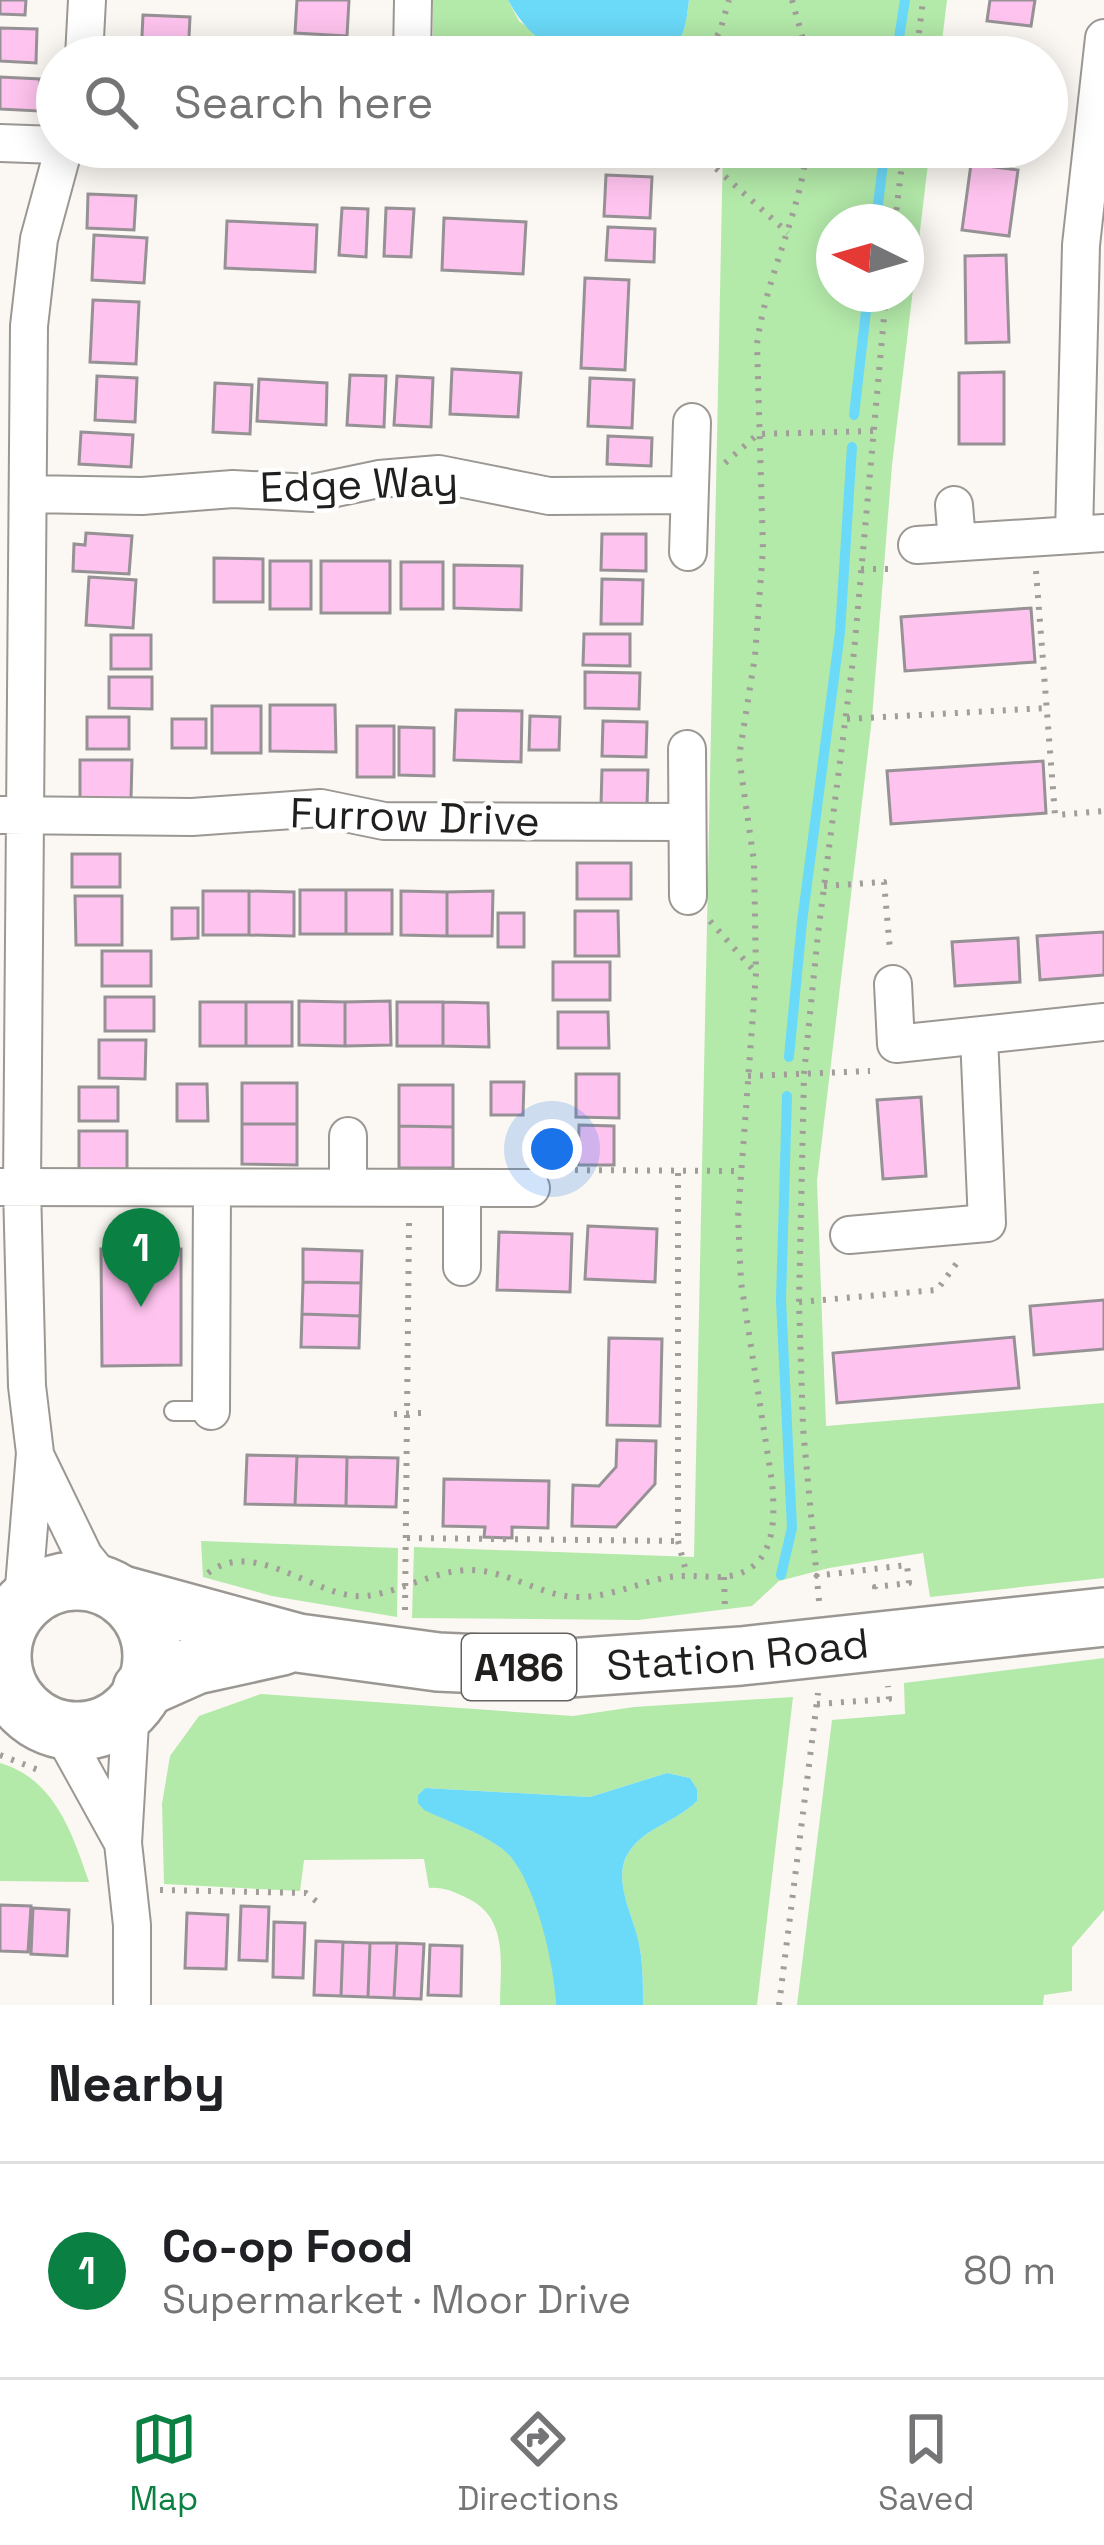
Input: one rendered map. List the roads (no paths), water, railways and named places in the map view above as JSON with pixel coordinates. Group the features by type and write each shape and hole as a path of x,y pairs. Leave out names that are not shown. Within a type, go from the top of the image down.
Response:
{"main road":[{"path":"77,1581 115,1591 135,1606 149,1634 148,1671 136,1698 116,1719 92,1730 40,1741 32,1718 11,1694 2,1665 8,1629 43,1589 59,1583 77,1581"},
{"name":"Station Road","path":"115,1591 298,1643 438,1661 568,1668 822,1632 1104,1617"},
{"name":"Station Road","path":"136,1698 196,1665 298,1643"}],"street":[{"path":"85,36 87,0"},
{"path":"412,36 413,0"},
{"path":"917,545 1089,534 1081,245 1097,164 1104,38"},
{"path":"0,143 36,145"},
{"path":"8,1629 24,1587 35,1453 11,1187 11,815 28,494 14,447 32,280 55,168"},
{"path":"688,552 692,422"},
{"name":"Edge Way","path":"28,494 142,496 233,489 312,494 379,478 439,474 549,496 689,495"},
{"path":"954,505 957,542"},
{"path":"687,749 688,896"},
{"name":"Furrow Drive","path":"11,815 192,818 321,808 384,821 687,822"},
{"path":"893,984 896,1043 1104,1022"},
{"path":"849,1235 987,1223 979,1036"},
{"path":"348,1136 348,1187"},
{"path":"11,1187 531,1188"},
{"path":"211,1411 212,1187"},
{"path":"462,1188 462,1268"},
{"path":"35,1453 84,1556 115,1591"},
{"path":"132,2005 130,1889 123,1843 136,1698"},
{"path":"40,1741 123,1843"}],"lane":[{"path":"174,1411 211,1411"}],"water":[{"path":"508,0 689,0 681,36 536,36"},
{"path":"667,1773 690,1778 697,1801 636,1843 623,1868 624,1895 640,1949 643,2005 556,2005 540,1921 513,1860 483,1837 424,1810 418,1795 425,1788 590,1797"}],"waterway":[{"path":"899,36 905,0"},
{"path":"878,204 882,168"},
{"path":"854,415 866,312"},
{"path":"789,1057 840,632 852,447"},
{"path":"781,1575 792,1528 781,1300 787,1096"}],"place":[{"name":"Co-op Food","path":"141,1307"}]}
